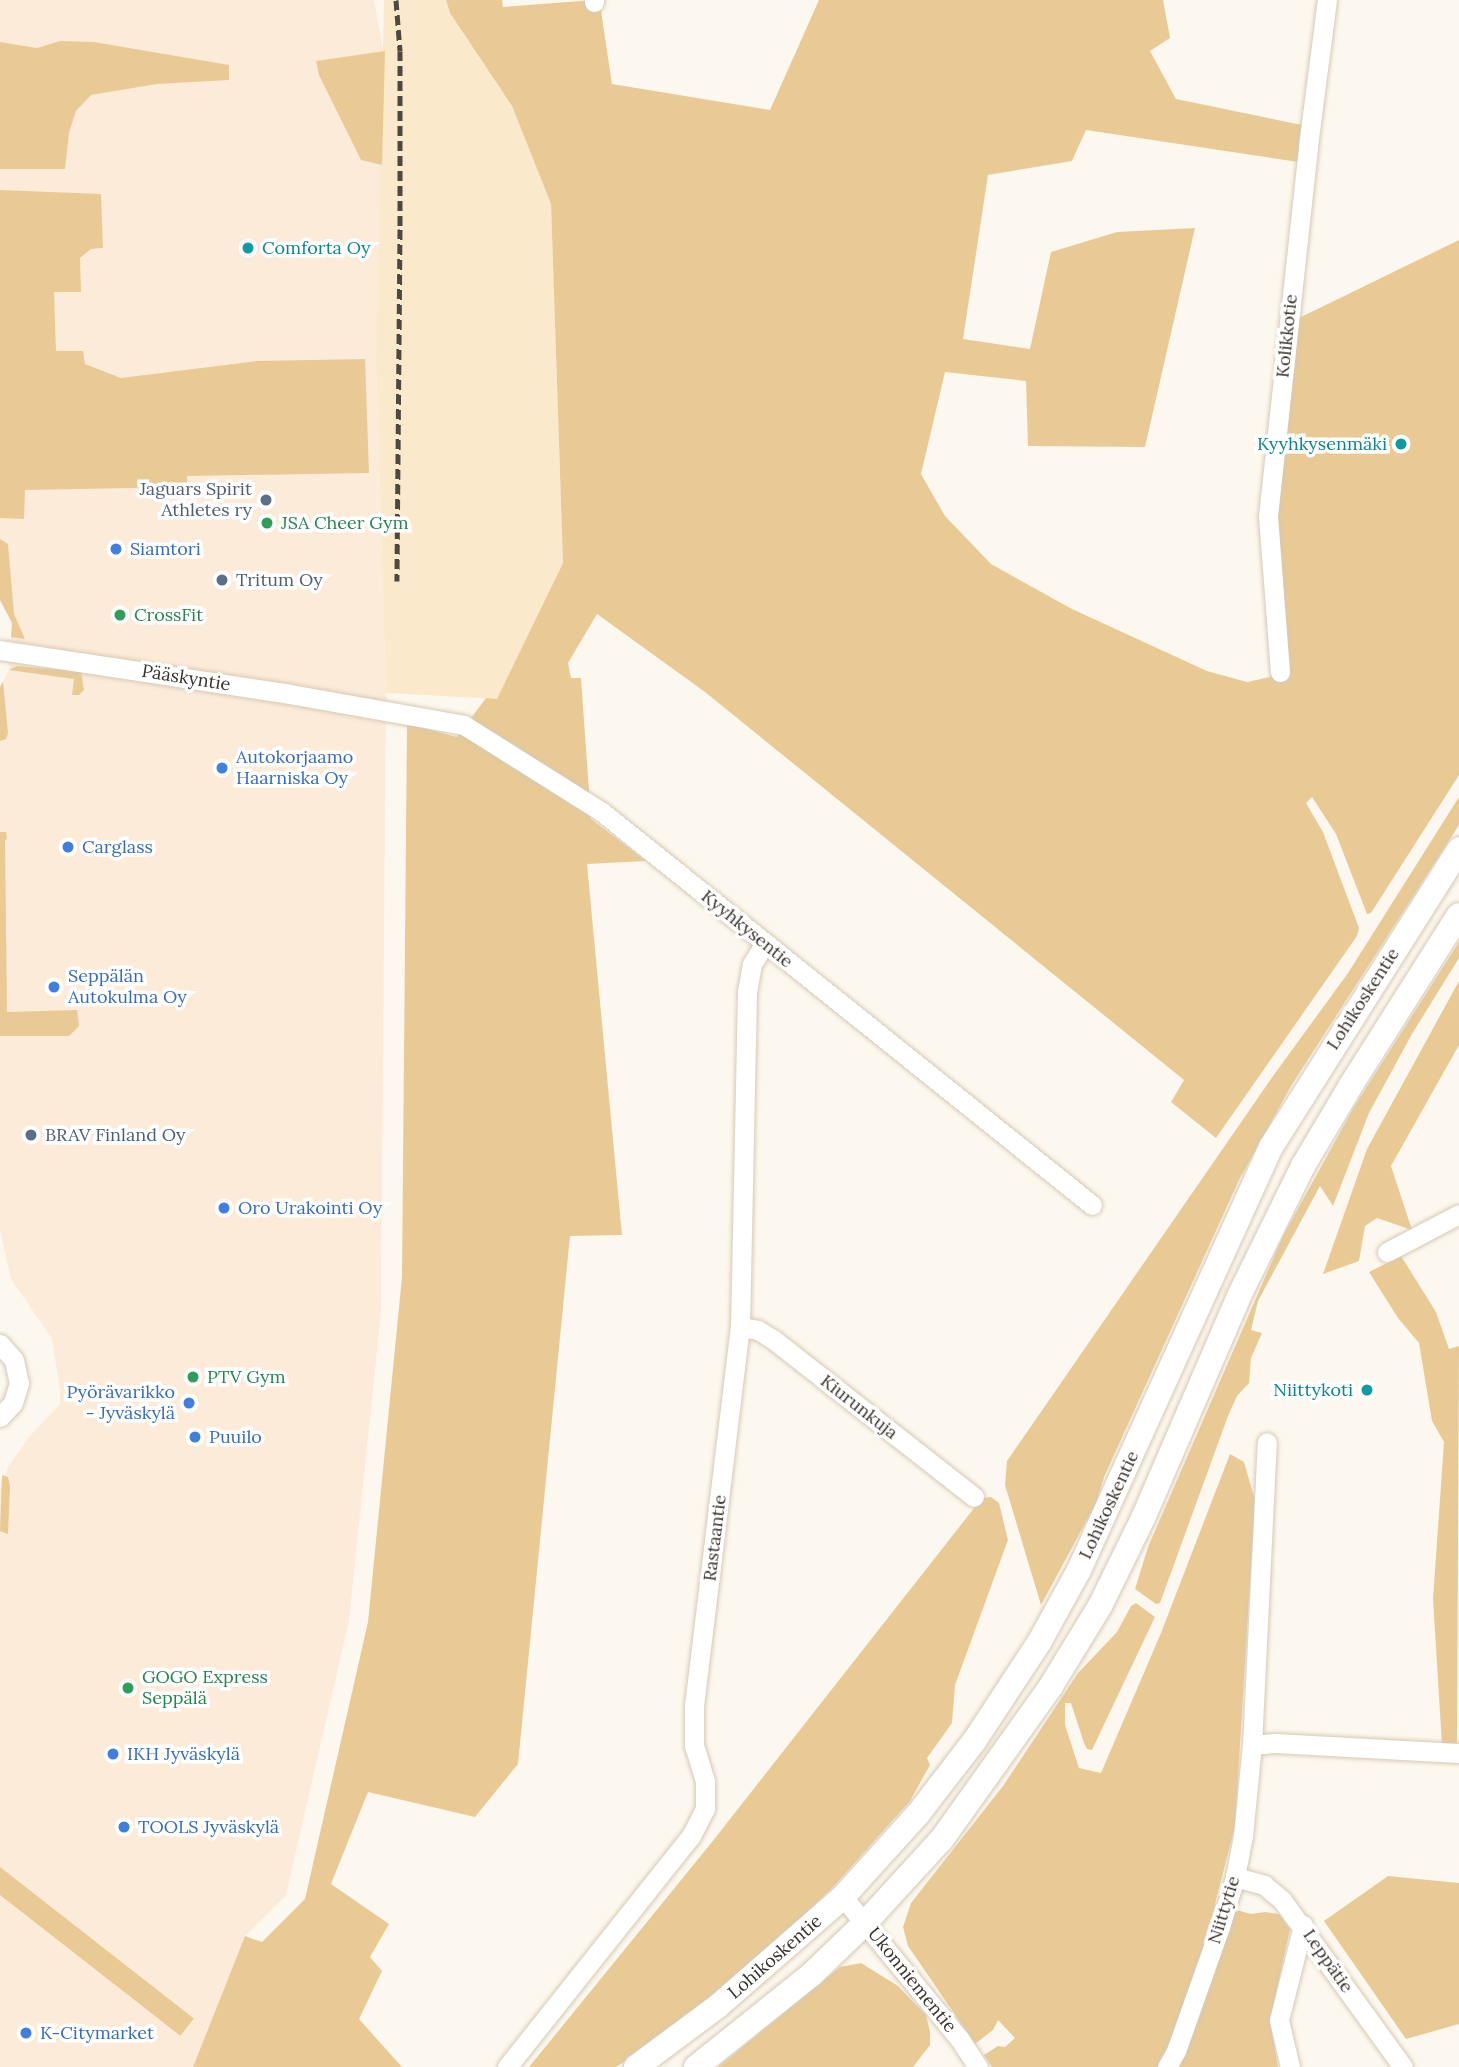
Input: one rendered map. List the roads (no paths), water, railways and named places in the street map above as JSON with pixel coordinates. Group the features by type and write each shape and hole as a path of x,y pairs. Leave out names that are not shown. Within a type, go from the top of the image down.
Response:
{"main road":[{"name":"Lohikoskentie","path":"636,2067 718,2006 843,1897 926,1804 975,1740 1040,1641 1117,1490 1209,1279 1271,1147 1459,850"},
{"name":"Lohikoskentie","path":"696,2067 811,1975 866,1923 942,1839 996,1767 1051,1686 1100,1605 1144,1516 1240,1294 1303,1166 1351,1084 1459,915"}],"street":[{"name":"Kolikkotie","path":"1280,672 1268,516 1308,146 1327,0"},
{"name":"Pääskyntie","path":"0,650 372,708"},
{"name":"Kyyhkysentie","path":"372,708 464,725 602,812 1093,1205"},
{"name":"Rastaantie","path":"507,2067 691,1836 705,1809 705,1781 694,1746 694,1706 740,1327 747,992 752,964 765,943"},
{"path":"1387,1252 1459,1214"},
{"name":"Kiurunkuja","path":"740,1327 758,1330 774,1340 974,1497"},
{"path":"0,1344 14,1360 19,1383 13,1403 2,1417"},
{"name":"Niittytie","path":"1167,2067 1176,2052 1207,1967 1236,1877 1252,1745 1267,1442"},
{"path":"1252,1745 1275,1743 1459,1753"},
{"name":"Leppätie","path":"1236,1877 1264,1885 1282,1899 1403,2067"},
{"name":"Ukonniementie","path":"843,1897 959,2038 978,2067"},
{"path":"1290,2067 1279,2020 1303,1925"}],"railway":[{"path":"396,0 400,51 397,581"}],"place":[{"name":"Comforta Oy","path":"248,248"},
{"name":"Kyyhkysenmäki","path":"1401,444"},
{"name":"Jaguars Spirit Athletes ry","path":"266,500"},
{"name":"JSA Cheer Gym","path":"267,523"},
{"name":"Siamtori","path":"116,549"},
{"name":"Tritum Oy","path":"222,580"},
{"name":"CrossFit","path":"120,615"},
{"name":"Autokorjaamo Haarniska Oy","path":"222,768"},
{"name":"Carglass","path":"68,847"},
{"name":"Seppälän Autokulma Oy","path":"54,987"},
{"name":"BRAV Finland Oy","path":"31,1135"},
{"name":"Oro Urakointi Oy","path":"224,1208"},
{"name":"PTV Gym","path":"193,1377"},
{"name":"Niittykoti","path":"1367,1390"},
{"name":"Pyörävarikko - Jyväskylä","path":"189,1403"},
{"name":"Puuilo","path":"195,1437"},
{"name":"GOGO Express Seppälä","path":"128,1688"},
{"name":"IKH Jyväskylä","path":"113,1754"},
{"name":"TOOLS Jyväskylä","path":"124,1827"},
{"name":"K-Citymarket","path":"26,2033"}]}
